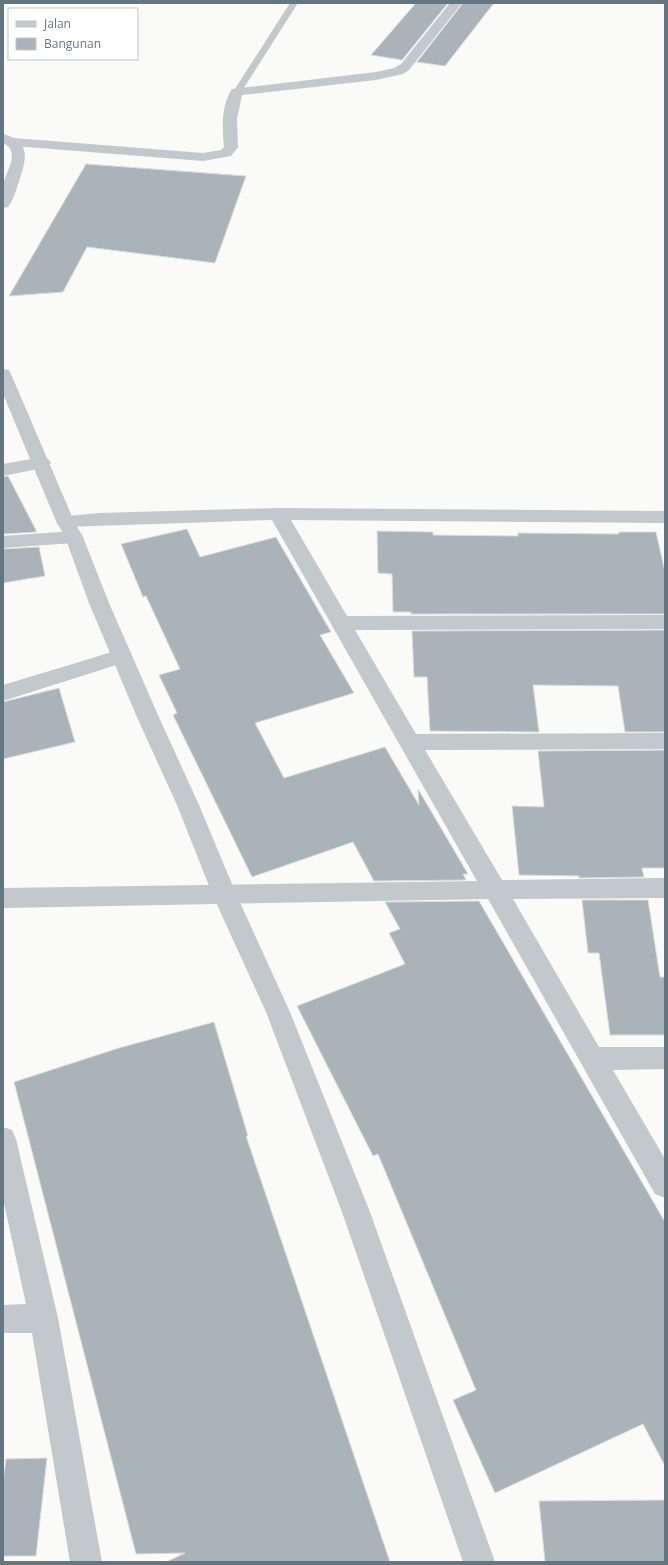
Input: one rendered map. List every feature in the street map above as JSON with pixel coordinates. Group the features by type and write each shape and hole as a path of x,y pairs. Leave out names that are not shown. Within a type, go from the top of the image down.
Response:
{"street":[{"path":"8,140 203,157 226,153 231,147 229,126 230,107 237,92 376,76 398,71 405,67 456,3"},
{"path":"3,204 18,166 19,155 17,147 8,140"},
{"path":"3,374 8,399 42,464 70,529 99,603 188,805 225,896 278,1012 356,1212 480,1562"},
{"path":"3,470 42,464"},
{"path":"278,514 665,1185"},
{"path":"3,542 70,529 99,518 278,514 665,517"},
{"path":"341,623 665,622"},
{"path":"3,693 122,656"},
{"path":"409,742 665,741"},
{"path":"3,898 225,896 493,889 665,888"},
{"path":"592,1059 665,1058"},
{"path":"3,1139 44,1318 86,1562"},
{"path":"3,1319 44,1318"}],"lane":[{"path":"237,92 294,3"}],"building":[{"path":"416,3 448,3 402,60 371,55"},
{"path":"463,3 494,3 445,66 417,62"},
{"path":"86,164 246,176 215,263 87,247 63,292 9,296"},
{"path":"8,476 36,532 3,534 3,477"},
{"path":"187,529 200,557 276,537 331,632 320,635 354,693 255,723 284,778 385,747 419,805 418,789 468,874 463,874 466,880 374,881 353,842 252,877 173,715 177,713 159,675 180,669 146,596 143,597 121,544"},
{"path":"377,531 433,532 433,535 518,536 518,533 619,534 619,532 656,532 665,572 665,614 411,614 411,612 393,612 392,574 378,573"},
{"path":"39,547 45,576 3,583 3,549"},
{"path":"665,630 665,732 625,732 618,686 533,685 539,732 430,731 427,677 414,677 412,631"},
{"path":"59,688 75,742 3,759 3,702"},
{"path":"665,750 665,868 642,868 644,877 579,878 579,876 519,875 512,806 544,807 538,751"},
{"path":"582,900 648,900 660,977 665,977 665,1035 610,1035 599,953 588,953"},
{"path":"479,901 665,1222 665,1466 643,1424 495,1493 453,1400 476,1390 378,1154 373,1156 297,1006 405,964 389,933 400,929 385,902"},
{"path":"214,1022 248,1136 246,1136 390,1562 166,1562 185,1553 136,1554 14,1082 119,1048"},
{"path":"47,1458 36,1556 3,1556 3,1483 6,1459"},
{"path":"665,1500 665,1562 545,1562 539,1501"}]}
